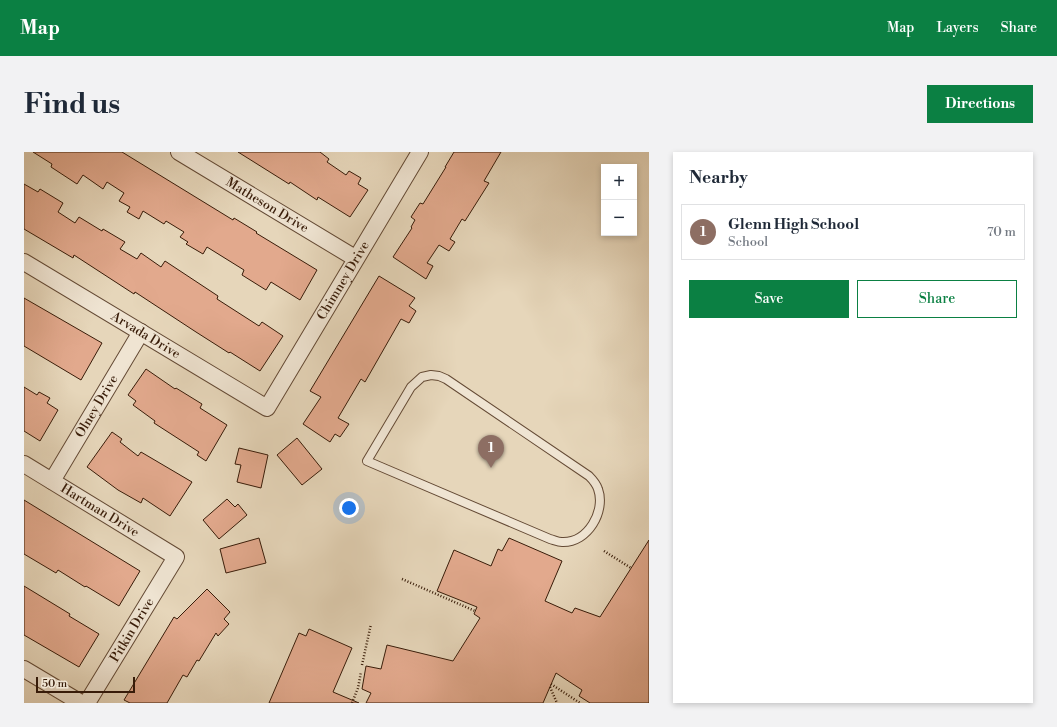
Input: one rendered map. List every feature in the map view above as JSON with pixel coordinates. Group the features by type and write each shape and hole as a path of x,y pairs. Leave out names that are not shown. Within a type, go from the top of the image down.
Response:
{"street":[{"name":"Matheson Drive","path":"178,152 356,258"},
{"name":"Chimney Drive","path":"267,408 420,152"},
{"name":"Arvada Drive","path":"24,262 267,408"},
{"name":"Olney Drive","path":"52,481 141,332"},
{"name":"Hartman Drive","path":"24,464 176,557"},
{"name":"Pitkin Drive","path":"87,703 176,557"},
{"path":"24,669 80,703"}],"lane":[{"path":"439,376 446,379 589,476 595,482 598,490 599,506 594,522 584,535 576,539 563,542 550,540 367,461 411,387 422,377 439,376"}],"path":[{"path":"604,551 631,568"},
{"path":"402,579 475,611"},
{"path":"362,666 371,624"},
{"path":"352,703 358,688 361,672"},
{"path":"557,703 550,686 580,703"}],"building":[{"path":"33,152 122,152 233,220 234,218 317,270 300,300 271,282 266,290 242,275 244,270 207,247 203,254 186,244 188,242 180,237 184,232 166,221 164,224 143,211 139,219 127,212 130,207 119,201 124,193 107,182 103,189 83,175 77,184 51,167 52,164"},
{"path":"238,152 320,152 329,159 327,162 346,175 349,171 361,178 358,184 368,190 350,217 318,197 317,200 290,182 289,184"},
{"path":"454,152 501,152 484,181 489,183 465,221 462,219 450,239 455,242 449,251 439,245 427,263 433,266 426,279 393,257 412,228 411,227 415,220 411,217 420,203 423,204"},
{"path":"24,184 38,192 40,189 63,203 58,212 75,223 79,217 102,231 103,229 125,242 120,249 137,259 141,253 161,267 165,261 218,296 217,299 259,326 262,322 283,336 260,371 230,352 229,353 135,292 134,294 74,255 73,258 24,229"},
{"path":"379,276 415,298 409,306 416,311 409,323 401,319 365,382 361,379 338,418 349,424 340,437 335,434 330,442 303,424 321,397 310,391"},
{"path":"24,298 102,343 81,380 24,346"},
{"path":"146,369 175,389 176,388 202,404 200,408 227,425 206,461 197,455 199,452 154,423 155,421 133,405 136,401 128,395"},
{"path":"24,387 37,395 39,392 50,398 47,403 58,410 40,441 24,431"},
{"path":"112,432 122,439 120,442 138,456 141,452 192,482 170,516 143,498 141,503 118,490 87,467"},
{"path":"297,438 322,469 302,485 277,455"},
{"path":"239,448 268,455 261,488 237,482 241,465 235,464"},
{"path":"227,499 235,507 238,504 247,515 219,539 203,520"},
{"path":"24,500 140,571 119,606 58,570 56,573 24,554"},
{"path":"259,538 266,563 226,573 220,549"},
{"path":"509,538 562,561 545,601 572,613 575,608 600,617 649,540 649,703 590,703 579,696 582,690 556,673 543,703 366,703 371,693 362,689 366,666 381,669 387,645 453,661 480,618 474,614 477,607 437,591 454,550 491,566 498,549 502,551"},
{"path":"24,586 70,614 69,616 99,634 79,667 24,635"},
{"path":"207,589 230,612 224,619 229,624 218,636 216,633 199,661 197,660 187,677 183,675 167,703 130,703 124,700 174,617 177,619"},
{"path":"309,629 352,648 333,692 359,703 269,703 299,633 306,636"}],"place":[{"name":"Glenn High School","path":"491,468"}]}
